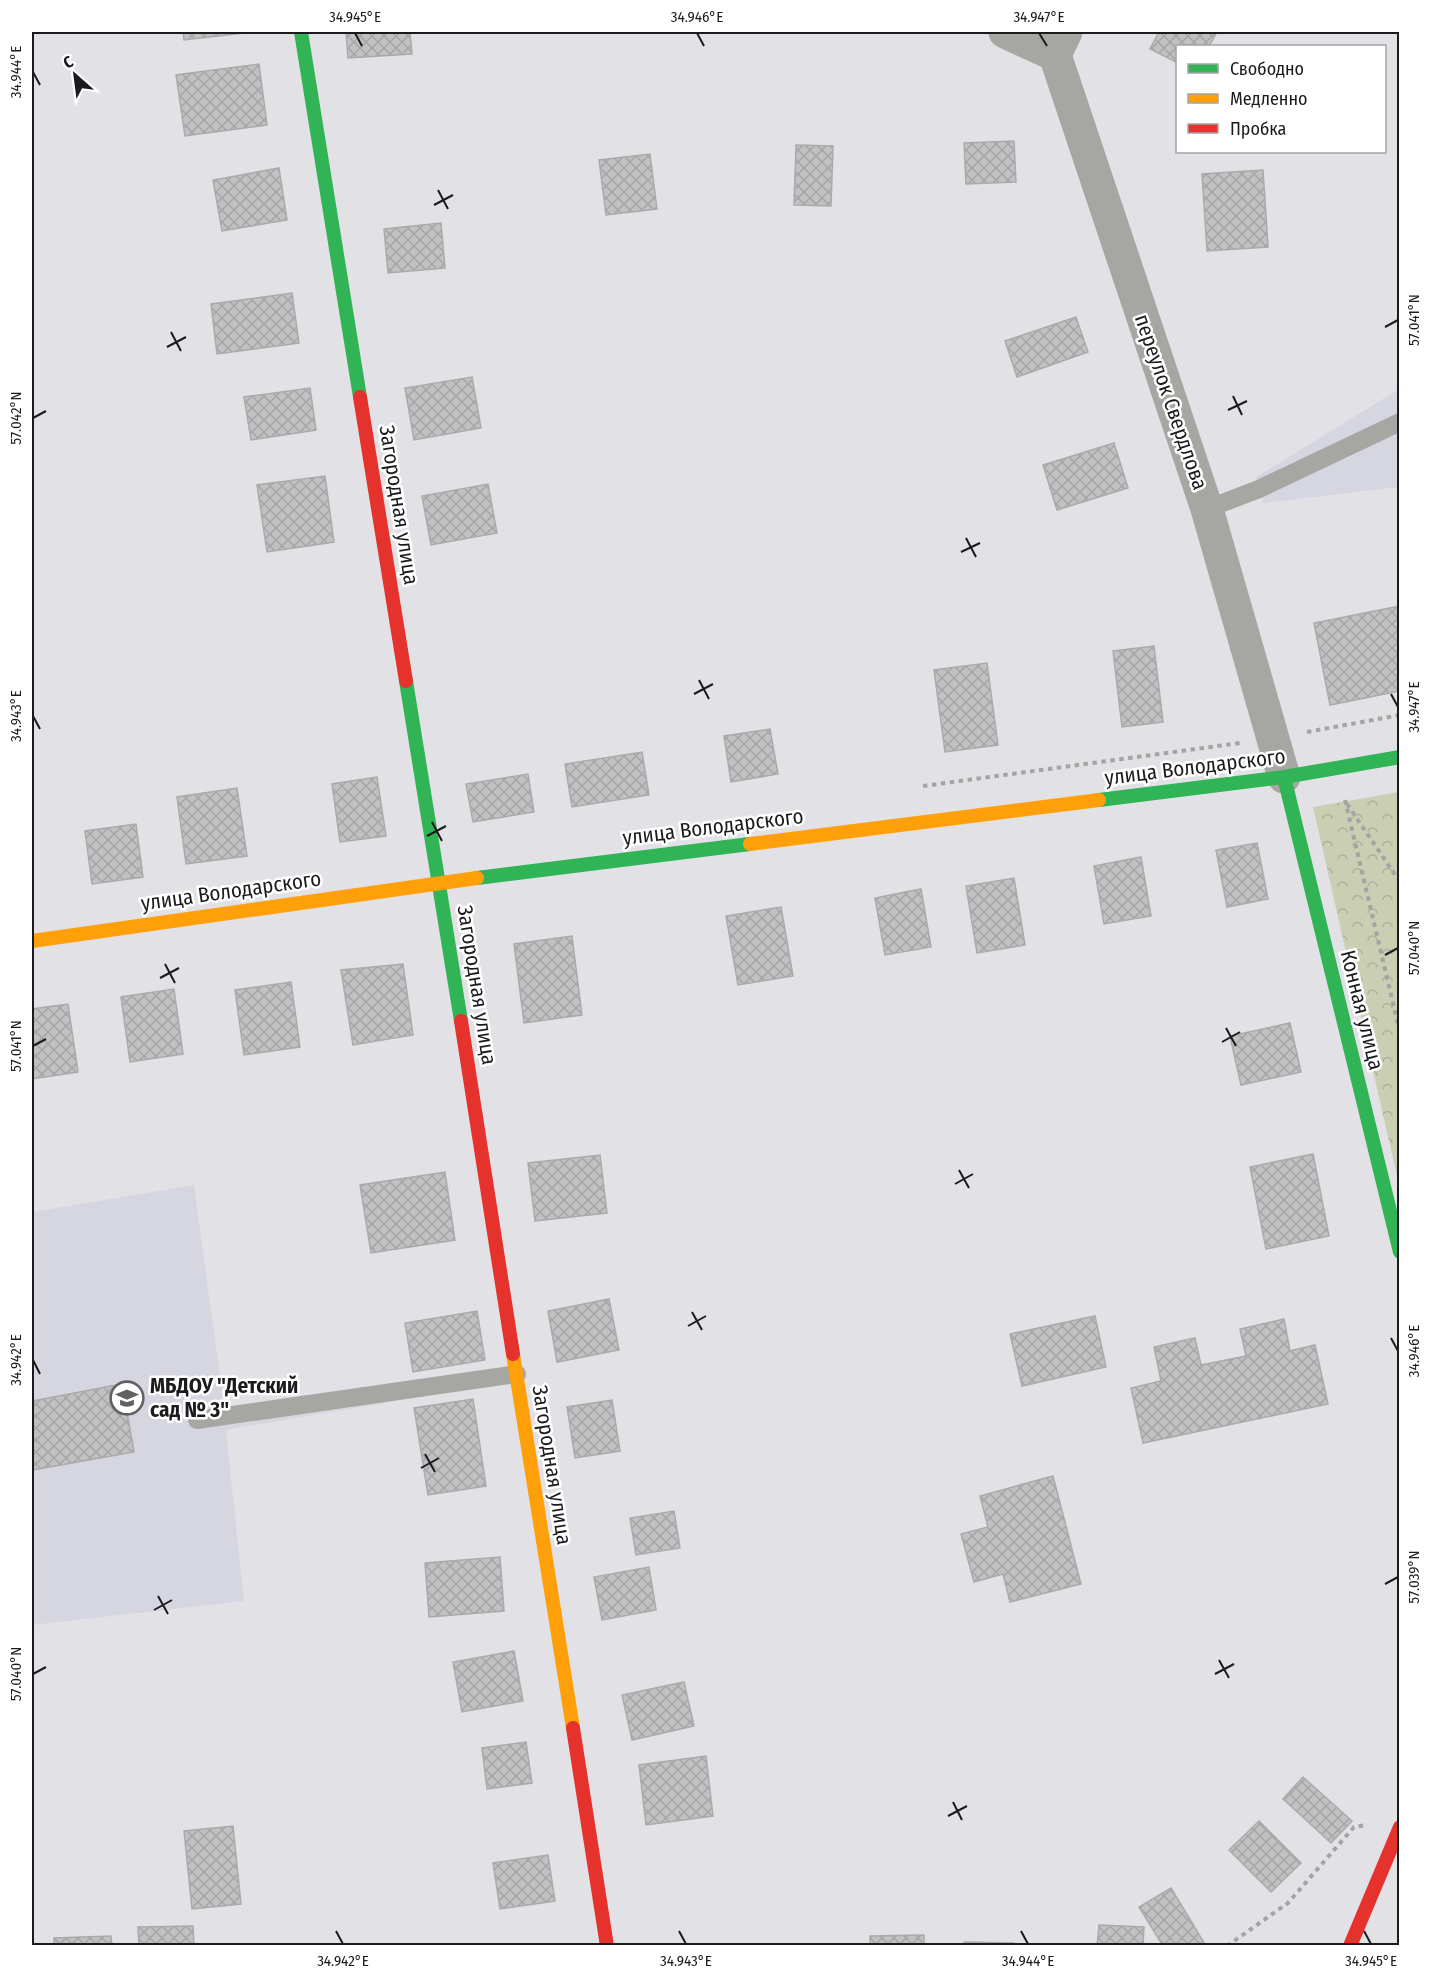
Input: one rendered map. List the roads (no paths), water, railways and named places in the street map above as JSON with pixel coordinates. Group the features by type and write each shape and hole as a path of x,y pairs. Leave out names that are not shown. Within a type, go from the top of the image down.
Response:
{"street":[{"name":"Загородная улица","path":"301,32 439,883 607,1946"},
{"path":"1005,32 1060,43"},
{"name":"переулок Свердлова","path":"1060,43 1207,509 1284,777"},
{"name":"улица Володарского","path":"32,941 439,883 1284,777 1400,757"},
{"name":"Конная улица","path":"1284,777 1400,1252"},
{"path":"1356,1942 1400,1827"}],"lane":[{"path":"1207,509 1259,489 1400,422"},
{"path":"197,1420 517,1374"}],"place":[{"name":"МБДОУ \"Детский сад № 3\"","path":"127,1398"}]}
